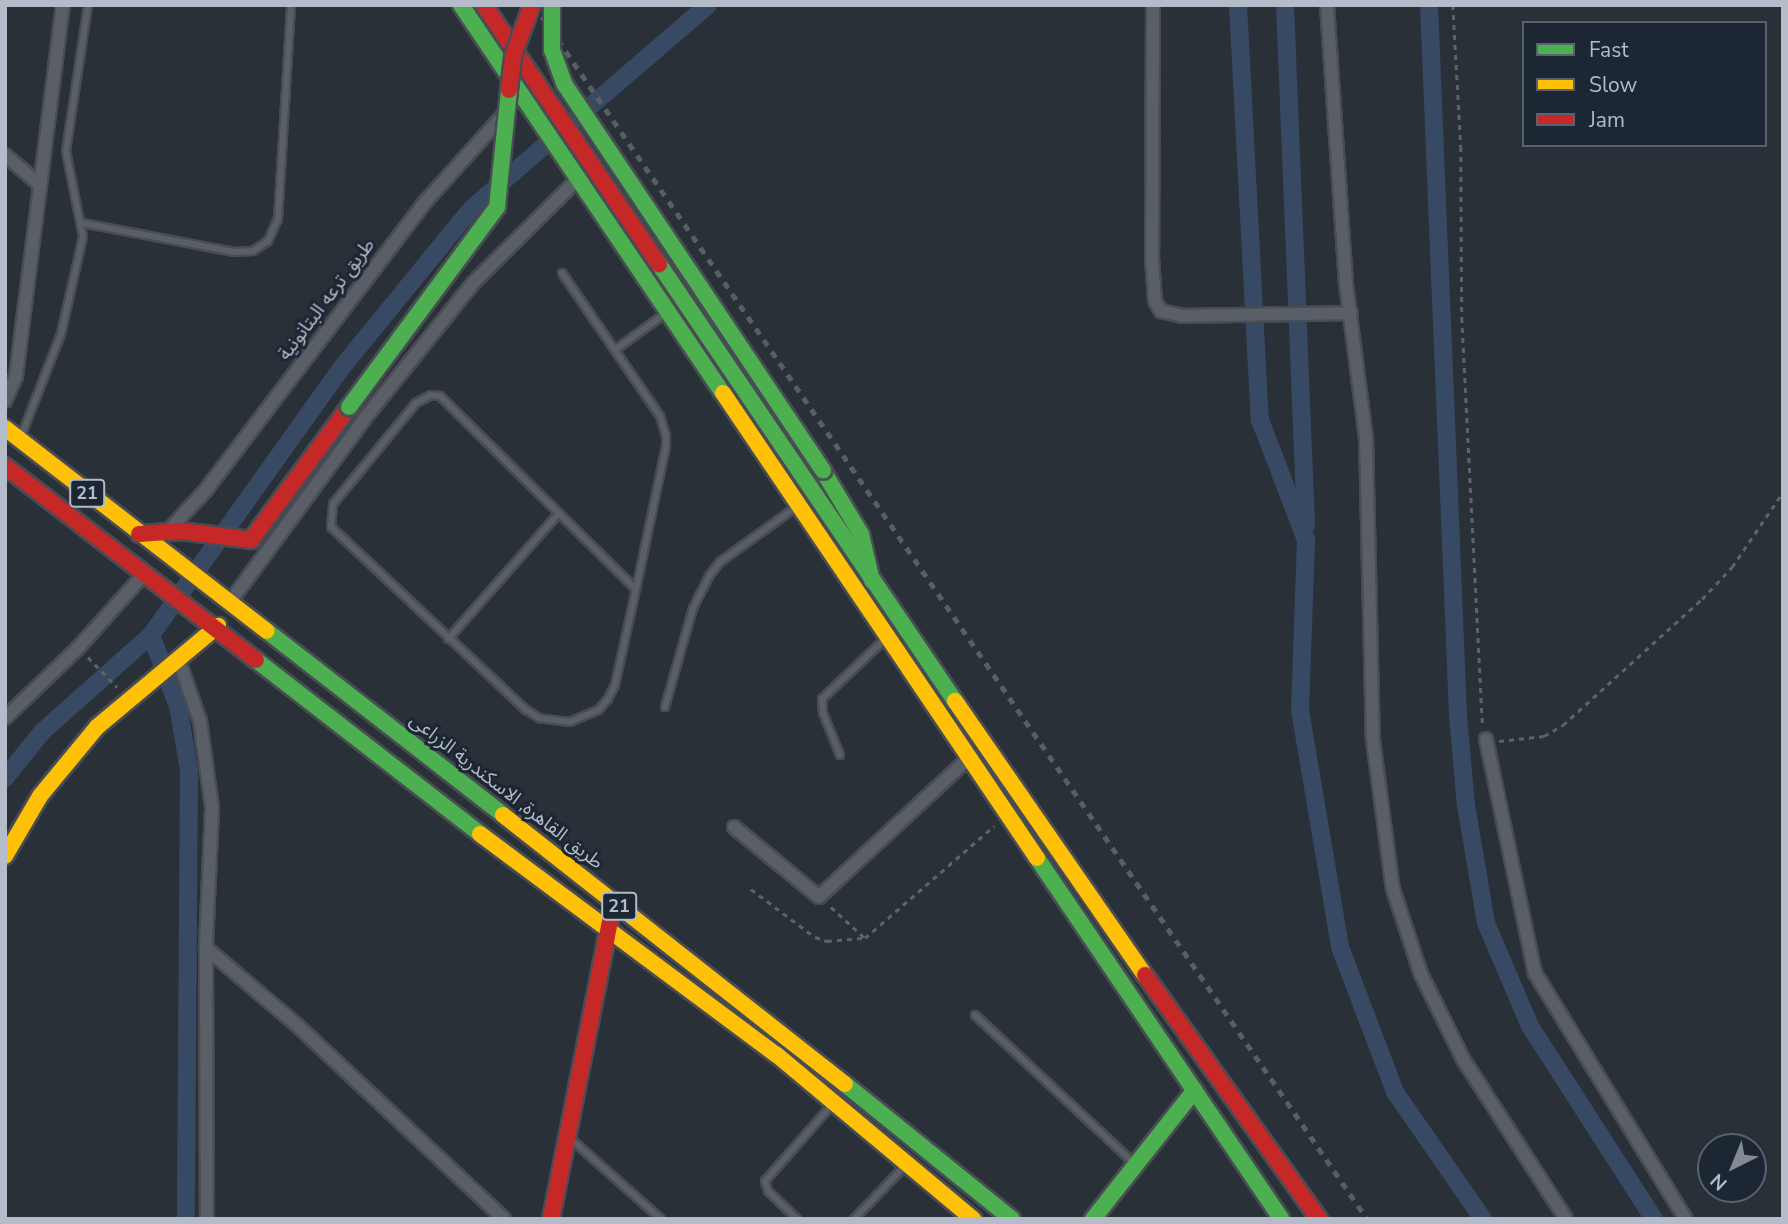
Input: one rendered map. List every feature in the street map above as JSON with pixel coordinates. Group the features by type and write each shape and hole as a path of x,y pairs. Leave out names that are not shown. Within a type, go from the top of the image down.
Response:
{"main road":[{"path":"461,5 580,177 666,313 1281,1219"},
{"path":"484,5 872,581 1208,1066 1320,1219"},
{"path":"139,534 174,532 251,540 497,207 513,56 532,5"},
{"path":"552,5 552,50 565,85 823,471 861,534 872,581"},
{"name":"طريق القاهرة, الاسكندرية الزراعى","path":"5,428 615,903 1012,1219"},
{"name":"21","path":"5,466 218,626 607,930 835,1102 973,1219"},
{"path":"5,856 52,780 97,727 218,626"},
{"path":"551,1219 607,930 615,903"},
{"path":"1093,1219 1195,1090"}],"street":[{"path":"5,401 16,376 38,184 63,5"},
{"path":"1153,5 1154,294 1161,311 1182,316 1351,313"},
{"path":"1327,5 1351,313 1366,437 1373,740 1393,889 1421,974 1450,1035 1566,1219"},
{"name":"طريق ترعه البتانونية","path":"174,532 426,201 522,94"},
{"path":"5,156 38,184"},
{"path":"226,599 473,283 580,177"},
{"path":"5,718 78,648 145,573"},
{"path":"174,665 200,721 212,808 206,948 207,1219"},
{"path":"1486,739 1535,973 1686,1219"},
{"path":"734,827 819,897 969,758"},
{"path":"206,948 299,1027 504,1219"}],"lane":[{"path":"20,439 61,334 76,276 82,223 66,151 88,5"},
{"path":"82,223 234,252 253,251 268,242 278,219 291,5"},
{"path":"562,273 660,416 666,436 636,589 615,685 598,710 569,722 539,718 526,710 338,536 329,516 333,505 416,403 431,395 440,396 636,589"},
{"path":"615,350 666,313"},
{"path":"665,707 693,608 709,576 720,562 797,506"},
{"path":"448,639 559,513"},
{"path":"840,755 823,713 822,699 887,638"},
{"path":"975,1015 1136,1165"},
{"path":"797,1219 768,1191 765,1181 835,1102"},
{"path":"566,1135 661,1219"},
{"path":"854,1219 908,1164"}],"path":[{"path":"1453,5 1461,147 1462,318 1486,739 1527,740 1563,725 1724,575 1783,492"},
{"path":"78,648 129,700"},
{"path":"751,889 815,937 827,941 865,938 1007,815"},
{"path":"819,897 865,938"}],"waterway":[{"path":"5,778 42,732 151,635 343,366 472,208 708,5"},
{"path":"1238,5 1260,420 1306,540 1300,710 1340,947 1395,1092 1483,1219"},
{"path":"1285,5 1306,526"},
{"path":"1429,5 1458,716 1466,805 1486,923 1530,1026 1654,1219"},
{"path":"151,635 178,706 189,770 186,1219"}],"railway":[{"path":"534,5 1367,1219"}],"traffic: fast":[{"path":"461,5 723,393"},
{"path":"552,5 552,50 565,85 823,471"},
{"path":"349,407 497,207 509,90"},
{"path":"659,264 955,701"},
{"path":"823,471 861,534 872,581"},
{"path":"267,631 503,815"},
{"path":"256,660 480,834"},
{"path":"1037,858 1281,1219"},
{"path":"845,1084 1012,1219"},
{"path":"1093,1219 1195,1090"}],"traffic: slow":[{"path":"723,393 1037,858"},
{"path":"5,428 267,631"},
{"path":"5,856 40,796 97,727 218,626"},
{"path":"955,701 1145,975"},
{"path":"503,815 845,1084"},
{"path":"480,834 777,1055 973,1219"}],"traffic: jam":[{"path":"484,5 659,264"},
{"path":"509,90 513,56 532,5"},
{"path":"139,534 181,531 251,540 349,407"},
{"path":"5,466 256,660"},
{"path":"551,1219 610,920"},
{"path":"1145,975 1319,1219"}]}
